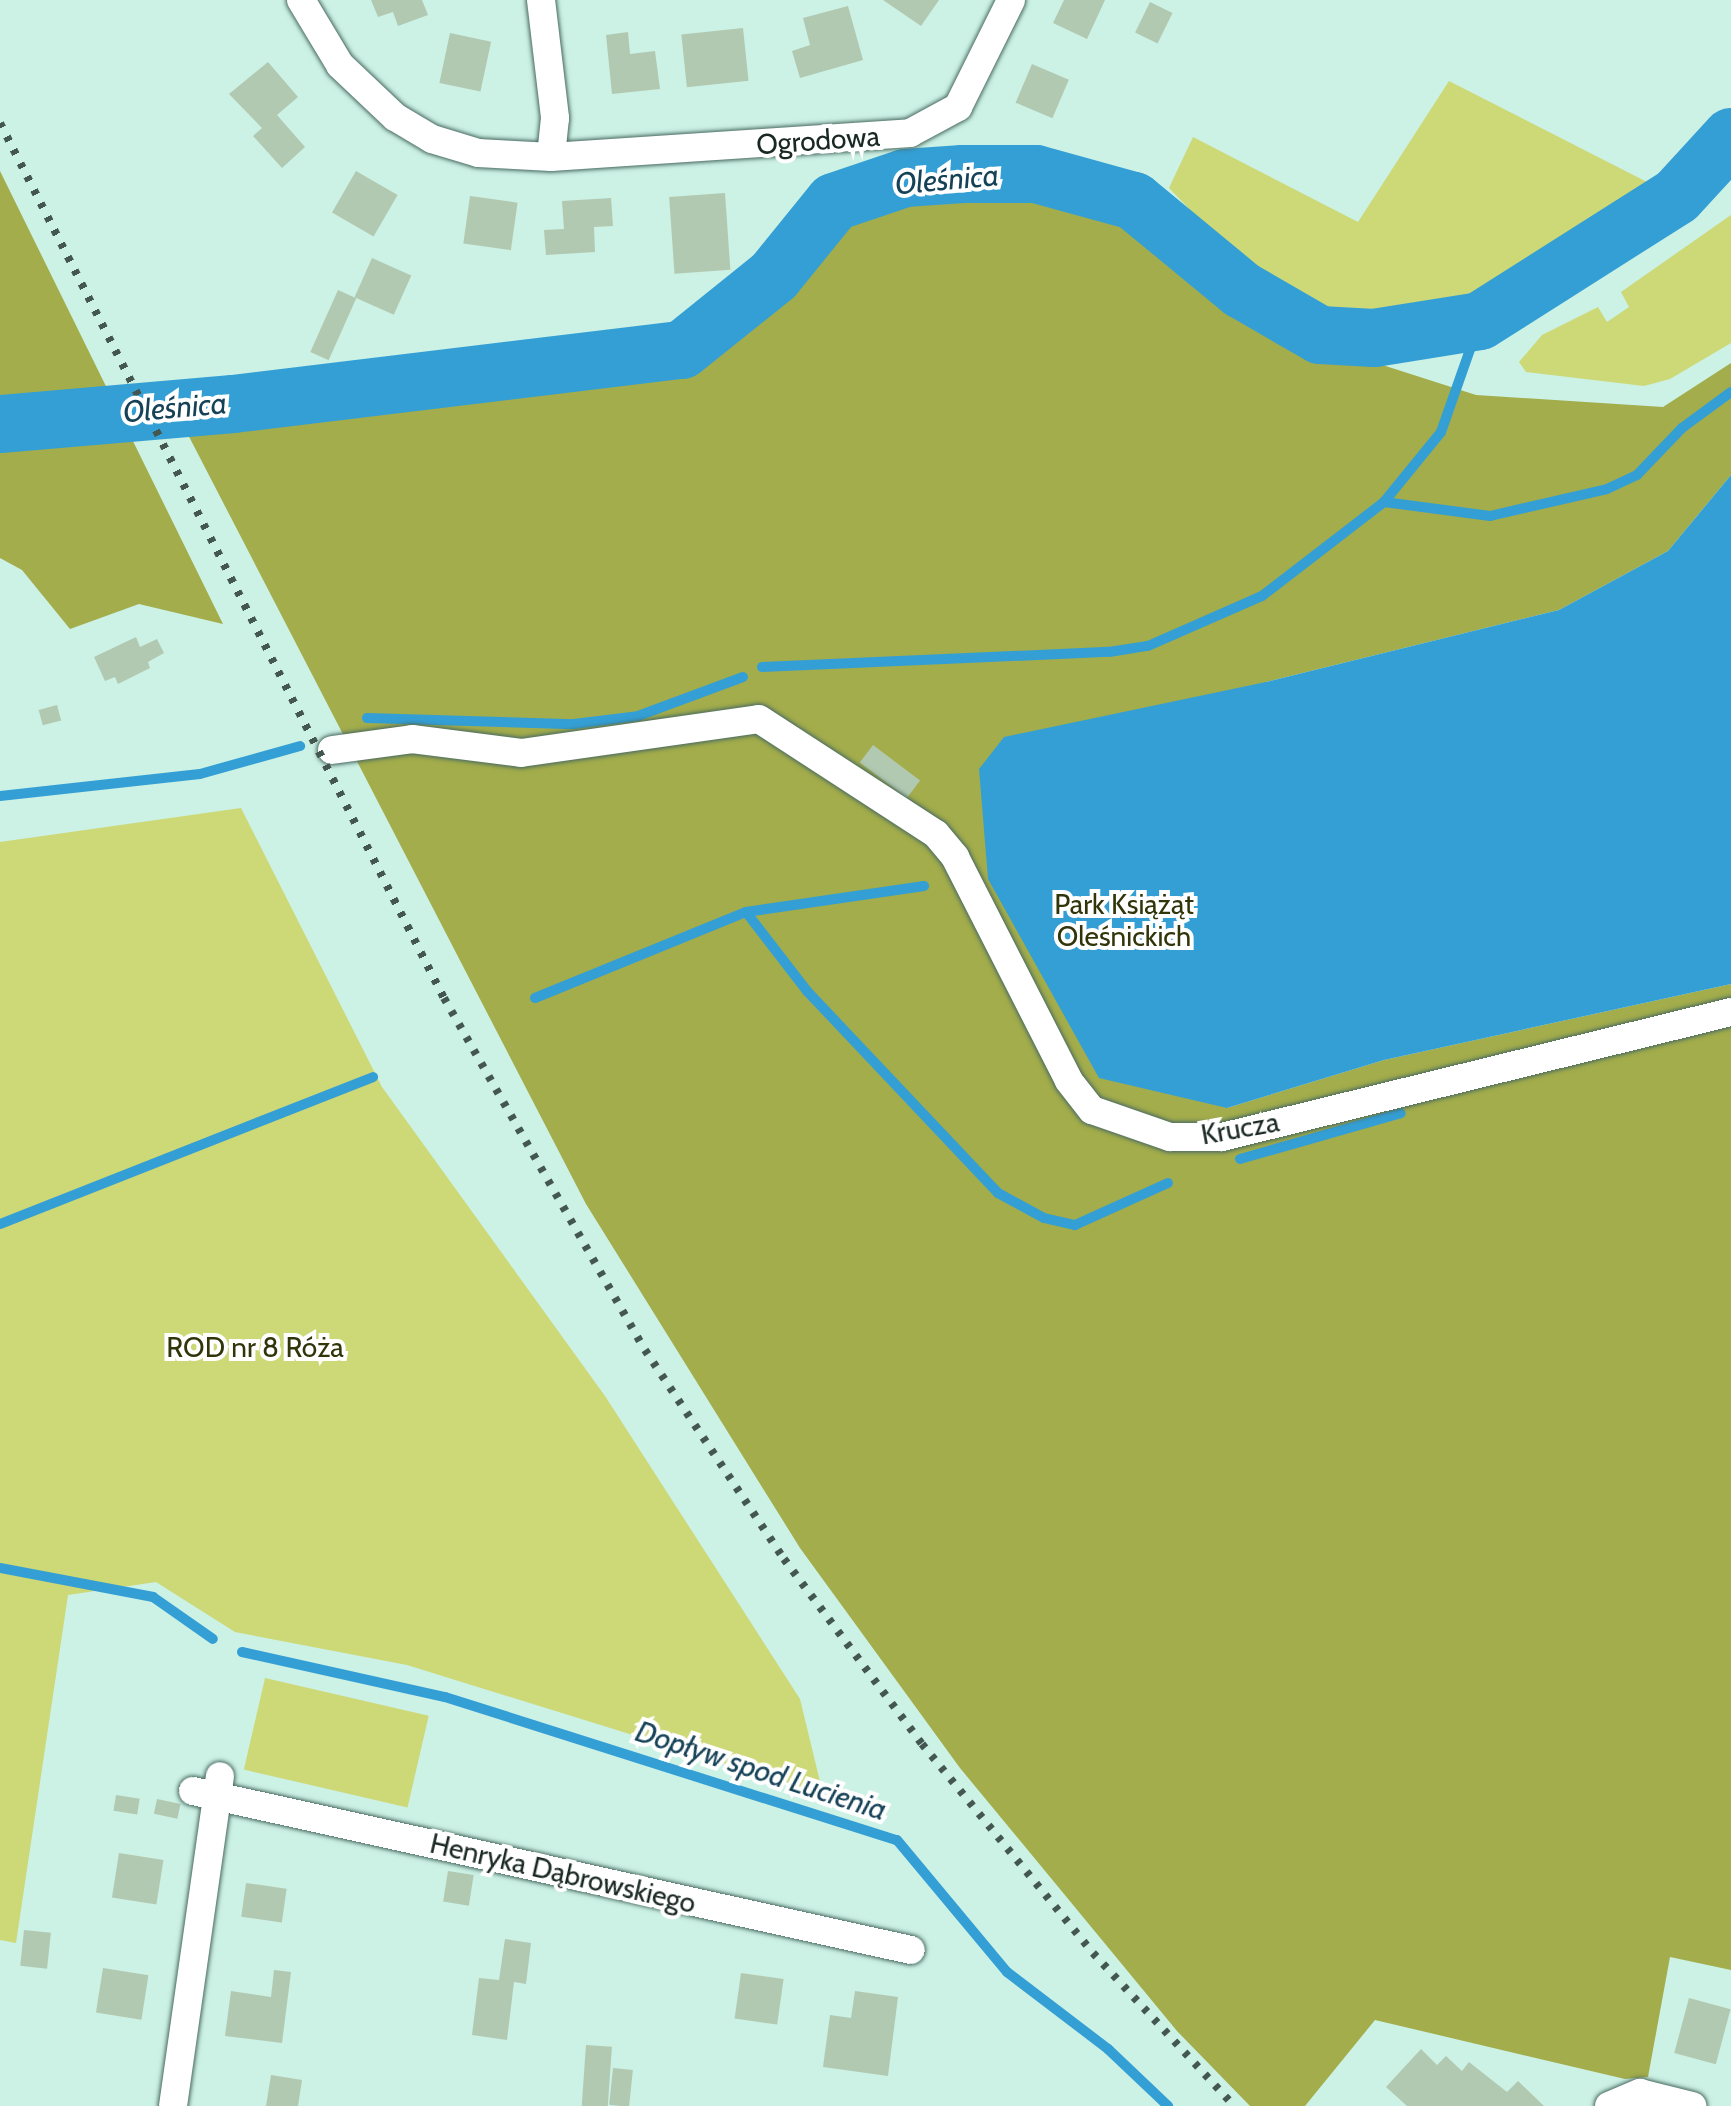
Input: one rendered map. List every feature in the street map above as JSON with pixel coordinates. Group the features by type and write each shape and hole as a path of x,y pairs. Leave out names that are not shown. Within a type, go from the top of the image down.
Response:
{"street":[{"name":"Ogrodowa","path":"301,0 340,65 394,117 432,139 478,153 551,158 910,133 958,107 1012,0"},
{"path":"540,0 555,118 551,158"},
{"name":"Krucza","path":"332,750 412,739 521,754 759,719 936,834 955,858 1069,1080 1092,1110 1130,1127 1170,1138 1222,1137 1731,1012"},
{"name":"Henryka Dąbrowskiego","path":"173,2106 209,1787 911,1950"},
{"path":"1609,2106 1640,2094 1692,2106"}],"green space":[{"path":"1449,81 1649,183 1500,286 1448,311 1356,321 1329,317 1242,264 1169,188 1193,137 1358,222"},
{"path":"0,171 223,624 139,604 70,629 22,570 0,558"},
{"name":"Park Książąt Oleśnickich","path":"981,187 1078,195 1140,225 1317,344 1476,395 1663,407 1731,363 1731,475 1668,551 1559,610 1266,682 1227,1108 1384,1060 1731,984 1731,1970 1670,1957 1648,2077 1625,2079 1375,2020 1305,2106 1250,2106 1177,2031 960,1768 800,1548 586,1204 183,425 695,363 855,211"},
{"path":"1731,215 1731,343 1670,379 1644,386 1526,372 1519,362 1542,335 1598,307 1607,322 1629,307 1621,292"},
{"name":"ROD nr 8 Róża","path":"241,808 382,1087 605,1396 800,1699 823,1794 407,1665 235,1632 156,1582 68,1595 16,1943 0,1940 0,842"},
{"path":"265,1678 429,1716 408,1807 244,1770"}],"water":[{"path":"1731,475 1731,984 1384,1060 1227,1108 1099,1078 988,879 979,769 1004,737 1266,682 1559,610 1668,551"}],"building":[{"path":"371,0 422,0 428,15 398,26 393,12 378,17"},
{"path":"883,0 939,0 921,26"},
{"path":"1064,0 1105,0 1087,39 1053,23"},
{"path":"1150,2 1172,13 1158,44 1135,33"},
{"path":"848,6 863,60 800,78 792,51 810,45 803,18"},
{"path":"743,28 749,81 687,87 681,34"},
{"path":"628,32 630,54 655,51 660,89 612,94 606,35"},
{"path":"450,33 491,42 480,92 439,83"},
{"path":"268,62 298,97 277,115 305,147 282,168 253,136 262,128 229,94"},
{"path":"1032,64 1069,80 1052,118 1016,103"},
{"path":"356,171 398,195 374,237 332,213"},
{"path":"725,193 730,270 675,274 669,197"},
{"path":"470,196 518,203 511,250 463,244"},
{"path":"611,198 613,226 594,227 595,252 546,255 544,230 564,229 562,201"},
{"path":"372,258 411,275 394,315 355,297"},
{"path":"338,290 356,298 329,360 310,352"},
{"path":"136,637 140,647 157,639 164,653 148,662 150,668 118,684 115,677 105,681 94,657"},
{"path":"57,705 61,720 43,725 39,710"},
{"path":"873,745 920,781 907,798 860,763"},
{"path":"116,1795 140,1799 137,1815 113,1811"},
{"path":"157,1799 180,1804 177,1819 154,1814"},
{"path":"119,1853 163,1860 156,1904 112,1897"},
{"path":"448,1871 474,1875 469,1906 443,1902"},
{"path":"246,1883 287,1889 282,1922 241,1917"},
{"path":"24,1930 51,1933 47,1969 20,1966"},
{"path":"505,1939 531,1943 526,1984 514,1982 507,2040 472,2035 479,1978 499,1980"},
{"path":"103,1968 148,1975 141,2020 96,2012"},
{"path":"274,1970 291,1972 282,2043 225,2036 231,1991 271,1997"},
{"path":"741,1973 784,1979 777,2025 735,2019"},
{"path":"855,1991 898,1997 888,2076 823,2067 830,2015 851,2018"},
{"path":"1689,1998 1731,2009 1716,2064 1674,2053"},
{"path":"586,2045 612,2047 608,2106 582,2106"},
{"path":"1421,2049 1437,2065 1446,2056 1462,2071 1469,2062 1507,2092 1518,2081 1544,2106 1407,2106 1386,2087"},
{"path":"613,2068 633,2070 629,2106 609,2105"},
{"path":"271,2075 302,2080 298,2106 266,2106"}],"waterway":[{"name":"Oleśnica","path":"0,424 233,404 682,350 774,276 834,202 905,178 1036,174 1134,201 1242,290 1320,335 1374,338 1480,321 1677,196 1731,137"},
{"path":"762,667 1109,652 1148,646 1262,596 1384,502 1441,432 1480,321"},
{"path":"1384,502 1490,516 1607,489 1637,475 1682,428 1731,392"},
{"path":"367,718 574,724 638,716 743,677"},
{"path":"0,796 200,774 300,746"},
{"path":"535,998 746,912 924,886"},
{"path":"746,912 807,991 998,1193 1044,1218 1075,1225 1168,1183"},
{"path":"0,1224 373,1077"},
{"path":"1240,1159 1401,1113"},
{"name":"Dopływ spod Lucienia","path":"0,1568 153,1597 213,1639"},
{"name":"Dopływ spod Lucienia","path":"242,1652 445,1697 897,1840 1007,1972 1108,2049 1168,2106"}],"railway":[{"path":"0,123 444,998 645,1350 784,1559 922,1744 1093,1953 1234,2106"}]}
